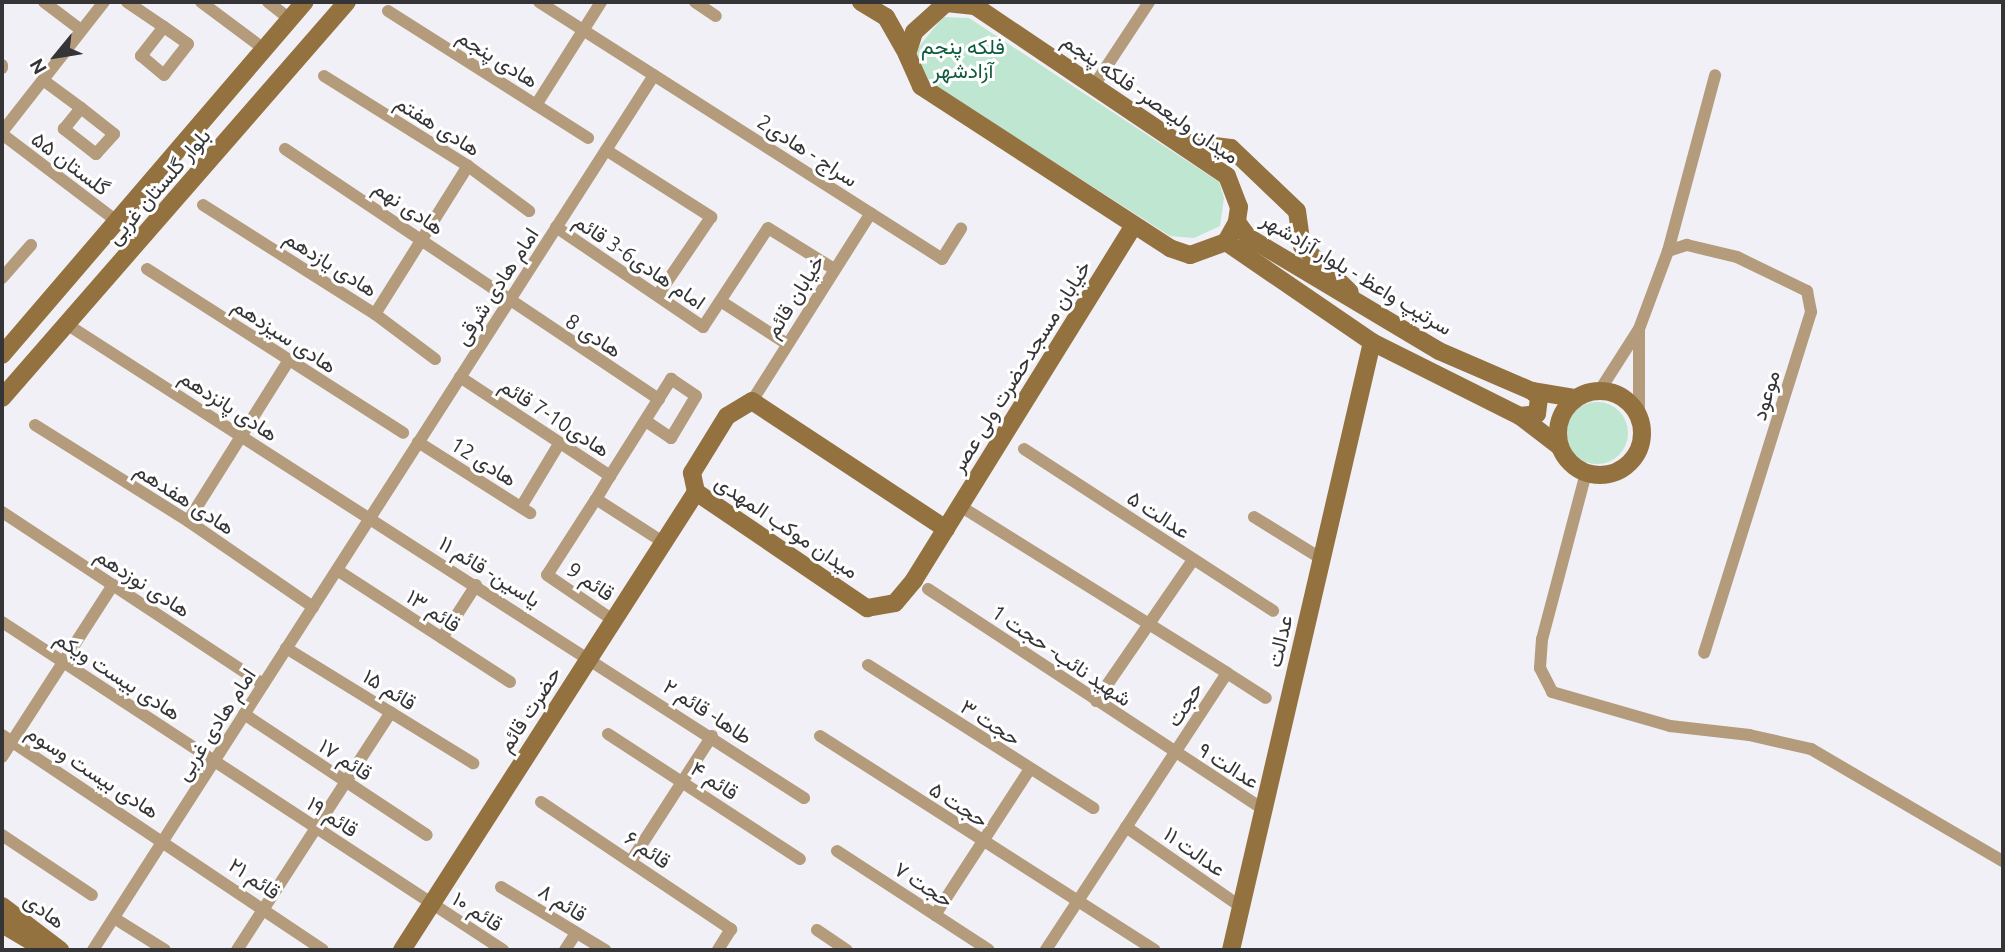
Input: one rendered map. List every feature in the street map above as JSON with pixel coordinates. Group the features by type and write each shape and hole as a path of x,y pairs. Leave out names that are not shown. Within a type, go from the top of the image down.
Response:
{"main road":[{"name":"بلوار گلستان غربی","path":"2,355 305,2"},
{"name":"بلوار گلستان غربی","path":"2,398 347,2"},
{"path":"861,2 886,17 921,86 1133,227 1190,255 1226,242 1237,222"},
{"name":"میدان ولیعصر- فلکه پنجم","path":"907,54 914,32 932,4 975,6 1095,84 1227,176 1235,189 1237,222"},
{"path":"1178,141 1231,148 1297,211 1302,246 1373,314"},
{"name":"سرتیپ واعظ - بلوار آزادشهر","path":"1237,222 1248,237 1439,351 1532,391 1575,398"},
{"name":"خیابان مسجدحضرت ولی عصر","path":"946,528 1133,227"},
{"name":"سرتیپ واعظ - بلوار آزادشهر","path":"1226,242 1372,342 1520,416 1559,446"},
{"name":"عدالت","path":"1231,950 1372,342"},
{"path":"1600,390 1623,397 1639,416 1642,436 1636,456 1614,474 1586,473 1565,458 1559,446 1559,420 1575,398 1600,390"},
{"path":"1520,416 1537,414 1539,397 1532,391"},
{"path":"752,401 946,528"},
{"name":"میدان موکب المهدی","path":"752,401 727,416 692,472 695,492 867,608 895,603 946,528"},
{"name":"حضرت قائم","path":"402,950 695,492"},
{"name":"هادی","path":"2,906 60,950"},
{"name":"هادی","path":"2,925 46,950"}],"street":[{"path":"44,2 81,30"},
{"path":"4,126 104,2"},
{"path":"127,2 164,27 187,44 164,75 141,56 164,27"},
{"path":"201,2 256,43"},
{"path":"268,2 290,19"},
{"name":"سراج - هادی2","path":"539,2 942,259 961,228"},
{"path":"536,105 601,2"},
{"path":"695,2 716,16"},
{"path":"1095,84 1149,2"},
{"name":"هادی پنجم","path":"388,11 588,138"},
{"name":"امام هادی شرقی","path":"370,518 654,75"},
{"path":"1600,390 1639,329 1668,250 1715,75"},
{"name":"هادی هفتم","path":"324,76 468,166 529,211"},
{"path":"43,80 81,108 114,134 96,154 64,129 81,108"},
{"name":"گلستان ۵۵","path":"4,126 118,222"},
{"name":"هادی نهم","path":"285,149 423,238 508,302"},
{"path":"606,150 711,217 658,295"},
{"path":"375,314 468,166"},
{"name":"هادی یازدهم","path":"203,205 375,314 435,359"},
{"name":"خیابان قائم","path":"752,401 871,213"},
{"name":"امام هادی6-3 قائم","path":"556,227 704,327 722,302"},
{"path":"787,344 722,302 768,228 834,269"},
{"path":"2,278 31,245"},
{"name":"موعود","path":"1668,250 1687,245 1737,257 1807,291 1811,312 1704,653"},
{"name":"هادی سیزدهم","path":"147,269 404,433"},
{"name":"هادی 8","path":"508,302 659,399"},
{"name":"هادی پانزدهم","path":"68,325 370,518"},
{"path":"1639,329 1639,416"},
{"path":"188,521 289,360"},
{"name":"هادی10-7 قائم","path":"460,377 610,476 547,575"},
{"path":"610,476 671,379 696,396 671,438 646,421"},
{"name":"هادی هفدهم","path":"34,425 188,521 313,607"},
{"name":"12 هادی","path":"418,442 525,510 559,444"},
{"name":"عدالت ۵","path":"1024,449 1273,611"},
{"path":"1586,473 1542,639 1540,668 1552,692 1671,726 1749,735 1811,749 2003,860"},
{"path":"596,499 663,542"},
{"name":"حجت","path":"960,506 1227,673 1046,950"},
{"name":"هادی نوزدهم","path":"2,512 263,684"},
{"path":"1254,517 1322,559"},
{"name":"امام هادی غربی","path":"93,950 370,518"},
{"name":"یاسین- قائم ۱۱","path":"370,518 589,657"},
{"path":"1096,701 1146,624 1193,560"},
{"name":"قائم ۱۳","path":"337,570 510,682"},
{"name":"قائم 9","path":"547,575 613,620"},
{"path":"442,638 477,585"},
{"path":"2,757 7,738 63,662 113,586"},
{"name":"شهید نائب- حجت 1","path":"928,589 1175,753"},
{"name":"هادی بیست ویکم","path":"2,622 214,761"},
{"name":"قائم ۱۵","path":"286,648 473,763"},
{"name":"طاها- قائم ۲","path":"589,657 804,798"},
{"name":"حجت ۳","path":"868,665 1029,770 1093,808"},
{"path":"1227,673 1266,698"},
{"path":"237,950 348,783 391,712"},
{"name":"قائم ۱۷","path":"244,714 427,835"},
{"name":"قائم ۴","path":"608,734 800,859"},
{"path":"631,860 712,736"},
{"name":"حجت ۵","path":"821,737 1076,904 1154,950"},
{"name":"هادی بیست وسوم","path":"7,738 163,840"},
{"name":"عدالت ۹","path":"1175,753 1263,809"},
{"name":"قائم ۱۹","path":"214,761 432,904"},
{"path":"935,915 1029,770"},
{"name":"قائم ۶","path":"541,802 732,929 718,950"},
{"name":"عدالت ۱۱","path":"1126,827 1241,906"},
{"path":"2,835 92,895"},
{"name":"قائم ۲۱","path":"163,840 266,908 323,950"},
{"name":"حجت ۷","path":"837,851 989,950"},
{"name":"قائم ۸","path":"501,887 605,950"},
{"name":"قائم ۱۰","path":"432,904 503,950"},
{"path":"114,918 165,950"},
{"path":"817,930 847,950"},
{"path":"565,950 576,933"}],"green space":[{"name":"فلکه پنجم آزادشهر","path":"943,17 969,18 1219,182 1224,198 1220,226 1194,238 1170,236 917,74 913,54"},
{"path":"1591,402 1603,402 1619,411 1626,421 1626,445 1619,455 1603,464 1591,464 1580,459 1571,450 1566,439 1566,427 1571,416 1580,407"}]}
